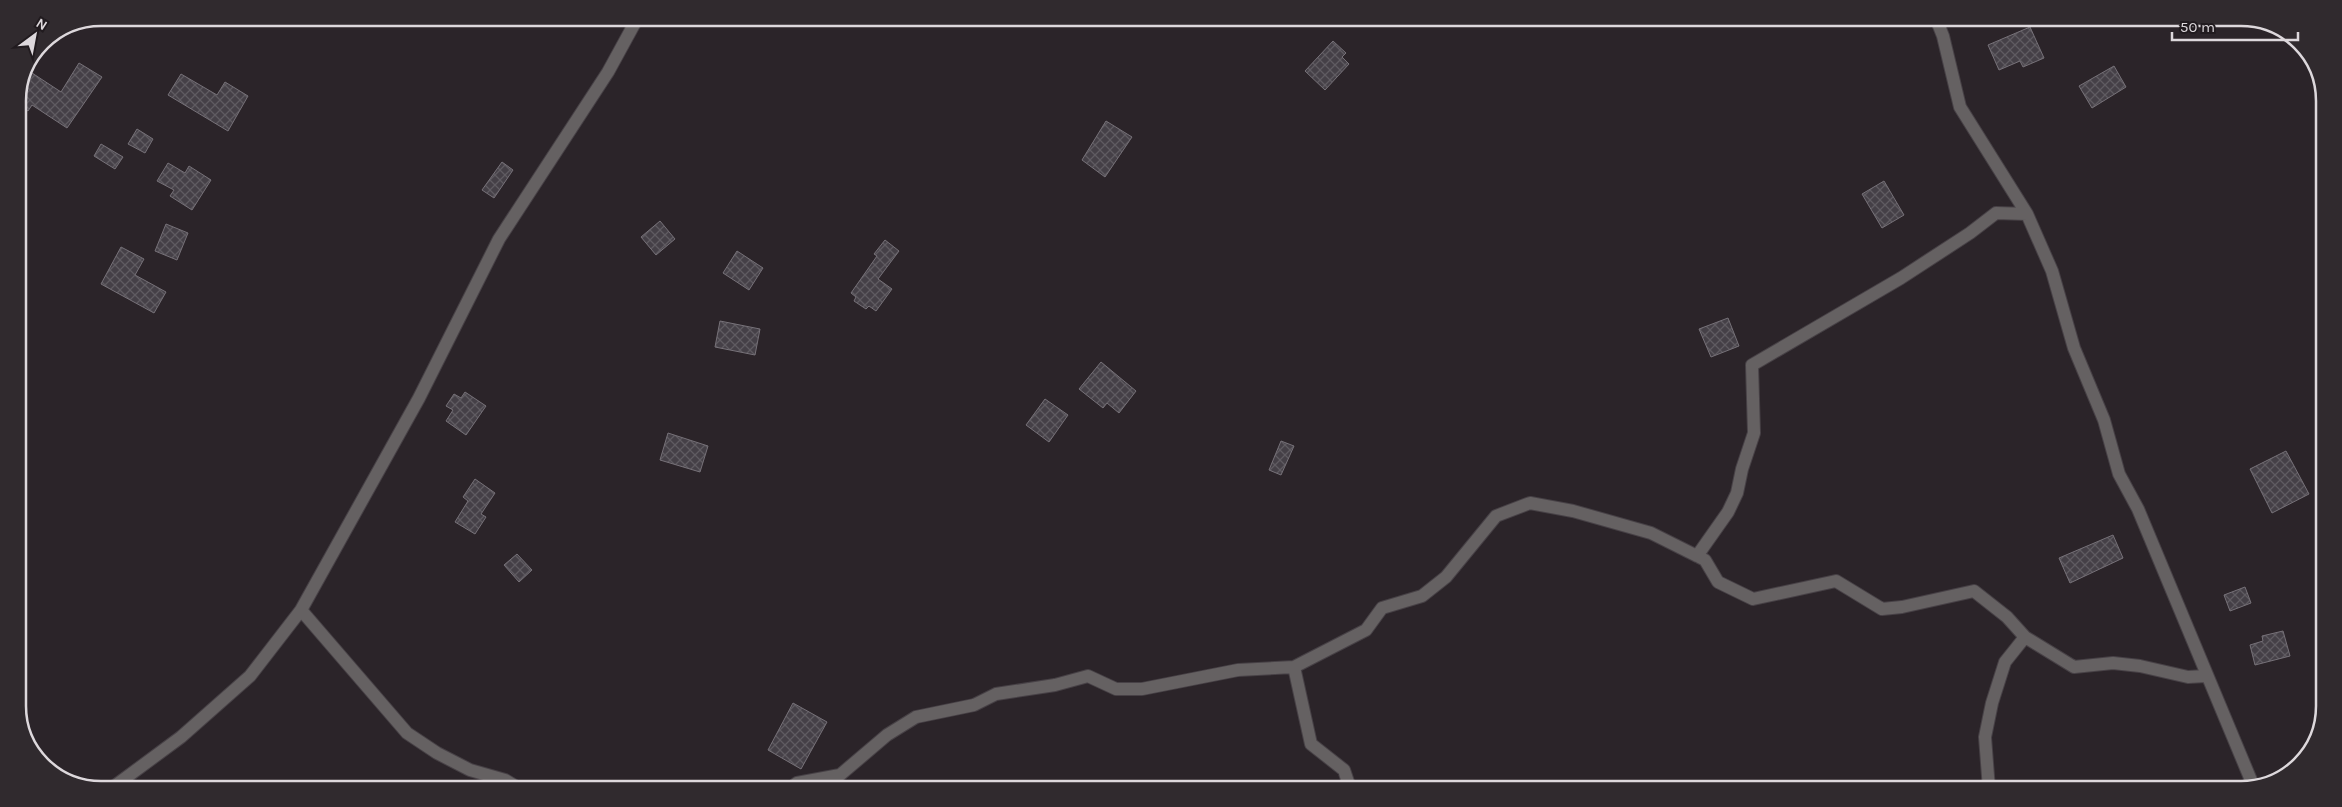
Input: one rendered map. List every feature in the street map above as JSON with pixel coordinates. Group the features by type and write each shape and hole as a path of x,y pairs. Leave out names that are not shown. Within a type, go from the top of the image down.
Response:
{"street":[{"path":"122,781 182,737 250,676 301,610 419,398 499,239 608,72 633,26"},
{"path":"1939,26 1960,107 2027,214 2052,270 2074,348 2104,420 2119,474 2138,509 2251,780"},
{"path":"1697,556 1728,512 1737,493 1742,469 1754,433 1752,364 1902,278 1970,233 1996,213 2027,214"},
{"path":"808,781 840,775 887,735 916,717 974,705 996,694 1055,685 1088,676 1116,689 1142,689 1238,670 1294,667 1366,630 1382,608 1422,596 1446,577 1496,516 1530,503 1573,511 1651,533 1705,560 1718,582 1754,599 1836,581 1882,609 1902,607 1974,590 2007,616 2025,638 2074,667 2113,663 2140,666 2188,677 2206,676"},
{"path":"301,610 406,733 470,770 507,781"},
{"path":"1988,781 1985,737 1992,703 2005,662 2025,638"},
{"path":"1294,667 1311,744 1344,770 1348,781"}],"building":[{"path":"2030,27 2044,58 2023,67 2020,61 1999,70 1988,45"},
{"path":"1333,41 1346,53 1342,57 1349,64 1325,90 1305,71"},
{"path":"79,63 102,77 67,128 32,105 28,111 26,110 28,87 32,73 61,92"},
{"path":"2114,66 2126,87 2092,108 2079,86"},
{"path":"181,74 217,95 225,82 248,96 228,131 168,95"},
{"path":"1106,121 1132,137 1105,177 1082,160"},
{"path":"137,129 153,139 145,153 128,144"},
{"path":"101,144 123,157 115,169 94,156"},
{"path":"502,162 513,170 494,198 482,190"},
{"path":"168,163 185,173 189,166 211,180 192,210 170,196 174,190 157,181"},
{"path":"1884,181 1904,215 1882,228 1862,194"},
{"path":"660,221 675,239 656,255 641,237"},
{"path":"166,224 188,233 177,260 155,251"},
{"path":"885,240 899,251 878,279 892,289 876,311 869,306 866,309 854,301 856,297 851,293 877,256 874,254"},
{"path":"121,247 144,259 135,275 166,292 154,313 101,284"},
{"path":"737,251 763,268 749,290 723,273"},
{"path":"1728,318 1739,346 1711,357 1699,329"},
{"path":"720,321 760,329 755,355 715,347"},
{"path":"1101,362 1136,391 1119,413 1107,403 1103,408 1079,389"},
{"path":"465,392 486,406 466,435 446,421 453,410 446,406 454,394 461,398"},
{"path":"1045,399 1068,415 1049,442 1026,425"},
{"path":"668,433 708,446 700,472 660,460"},
{"path":"1281,441 1294,446 1281,475 1269,470"},
{"path":"2286,451 2309,494 2272,513 2250,469"},
{"path":"475,479 495,493 481,514 486,517 475,534 455,522 468,501 463,497"},
{"path":"2113,535 2123,558 2070,583 2059,558"},
{"path":"517,554 532,570 519,582 504,565"},
{"path":"2245,587 2251,603 2230,611 2224,595"},
{"path":"2283,631 2290,656 2255,665 2250,645 2263,641 2262,636"},
{"path":"793,703 827,722 801,769 768,750"}]}
